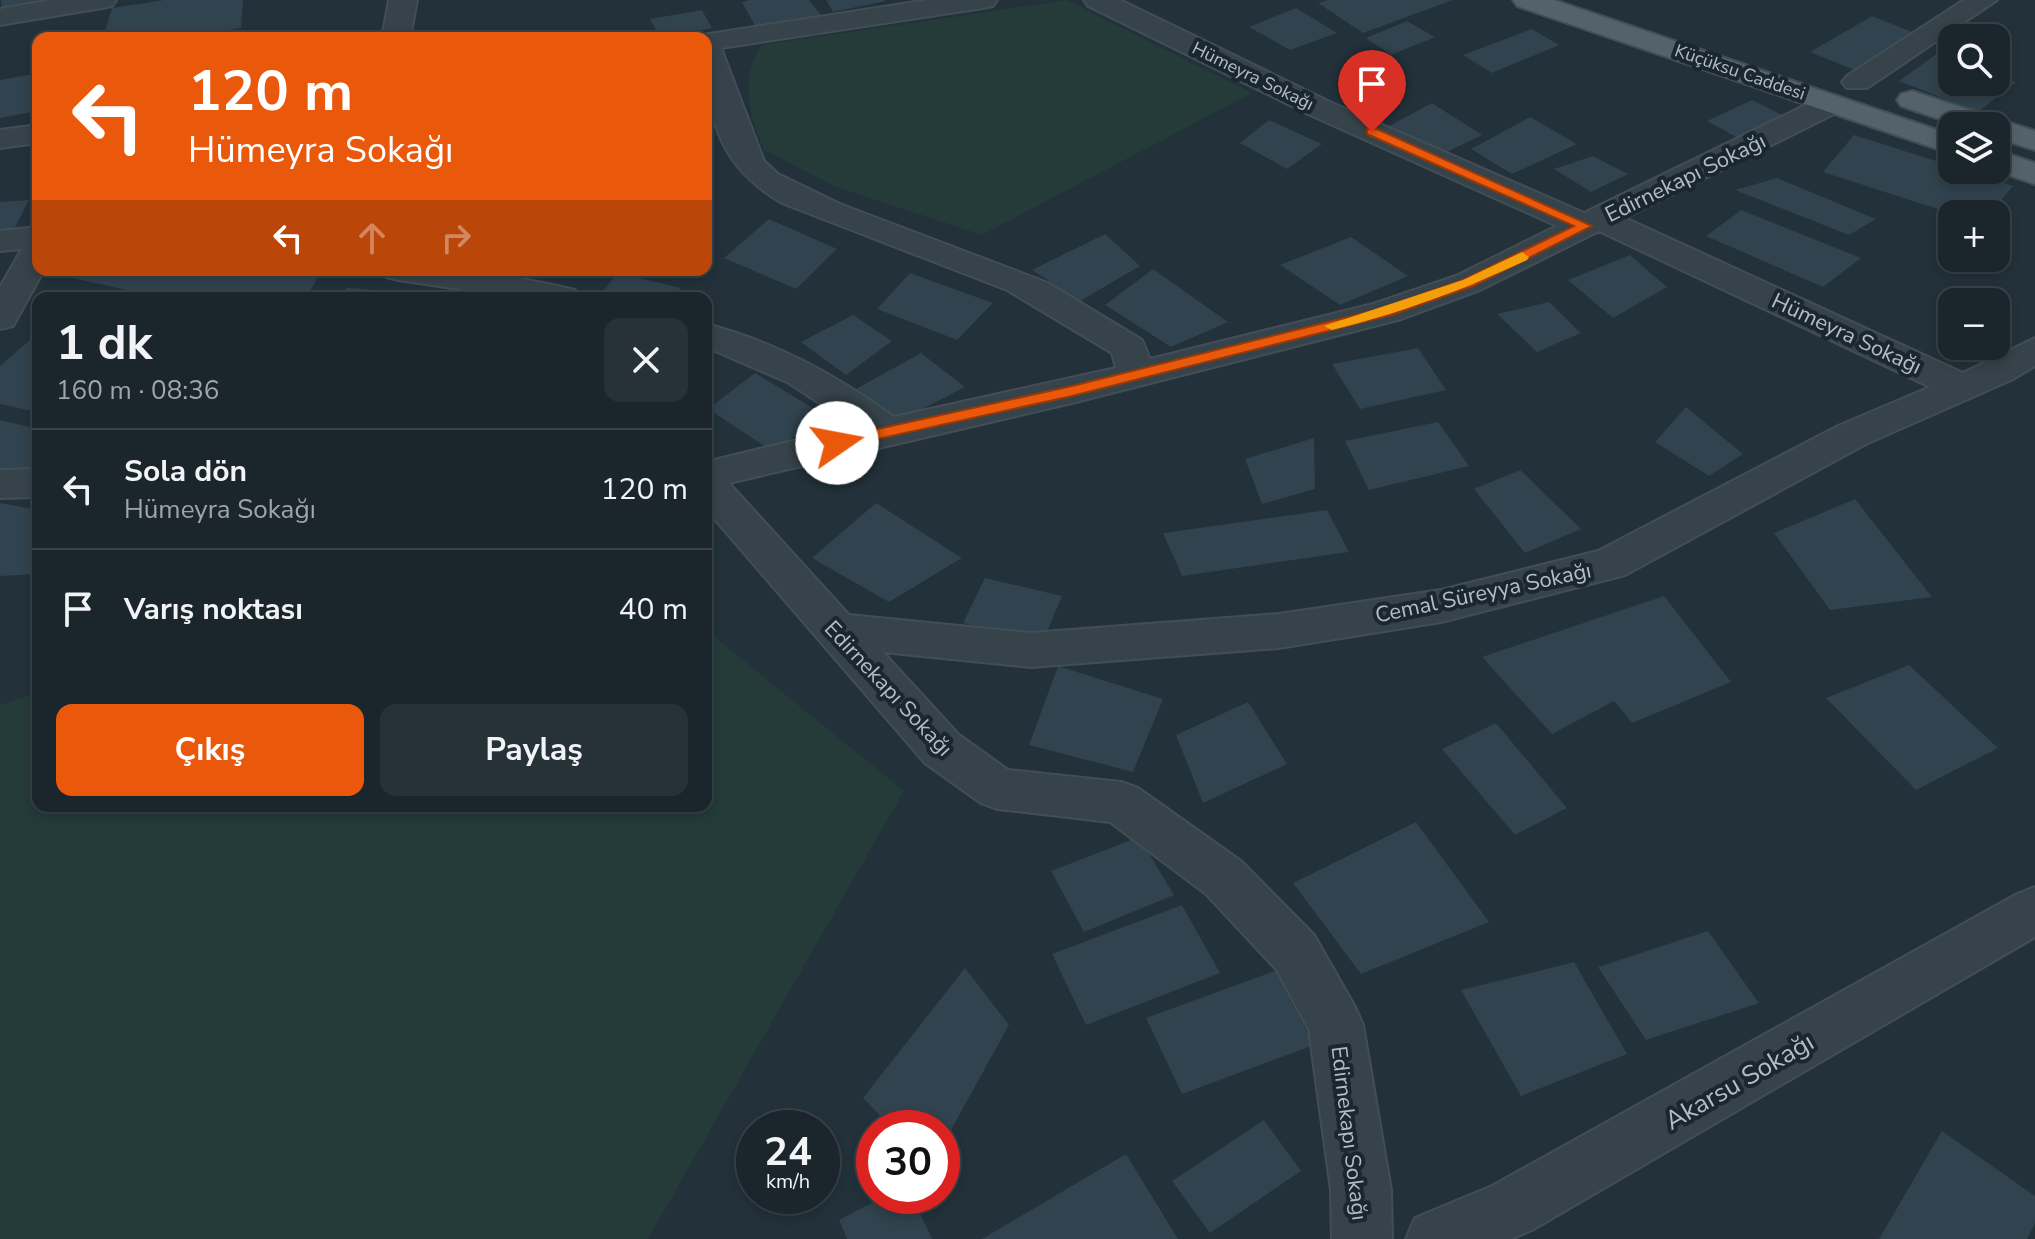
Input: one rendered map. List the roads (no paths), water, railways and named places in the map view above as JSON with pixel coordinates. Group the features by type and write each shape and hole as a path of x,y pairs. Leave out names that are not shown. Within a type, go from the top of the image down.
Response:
{"main road":[{"name":"Küçüksu Caddesi","path":"1527,0 1938,112"},
{"name":"Küçüksu Caddesi","path":"1610,0 1755,48"},
{"name":"Küçüksu Caddesi","path":"1839,86 1938,138"},
{"path":"2010,133 2035,141"},
{"path":"2010,165 2035,174"}],"street":[{"path":"398,32 403,0"},
{"path":"712,43 983,0"},
{"name":"Hümeyra Sokağı","path":"1098,0 1319,108 1593,222 1962,387"},
{"name":"Edirnekapı Sokağı","path":"712,475 1136,375 1385,312 1468,283 1593,222 1839,86 1983,0"},
{"path":"0,17 93,7"},
{"path":"712,60 751,166 773,185 830,211 1002,275 1066,305 1129,348 1136,375"},
{"path":"0,139 32,135"},
{"path":"0,241 32,238"},
{"path":"0,318 32,261"},
{"path":"440,276 538,292"},
{"path":"712,337 751,347 835,391 888,432"},
{"name":"Cemal Süreyya Sokağı","path":"833,630 1031,650 1279,631 1441,606 1610,564 1839,442 1962,387 2035,350"},
{"path":"0,484 32,483"},
{"name":"Edirnekapı Sokağı","path":"712,490 833,630 953,757 998,789 1121,803 1224,878 1295,952 1336,1025 1361,1190 1362,1239"},
{"name":"Akarsu Sokağı","path":"1436,1239 1511,1209 2035,910"}]}
